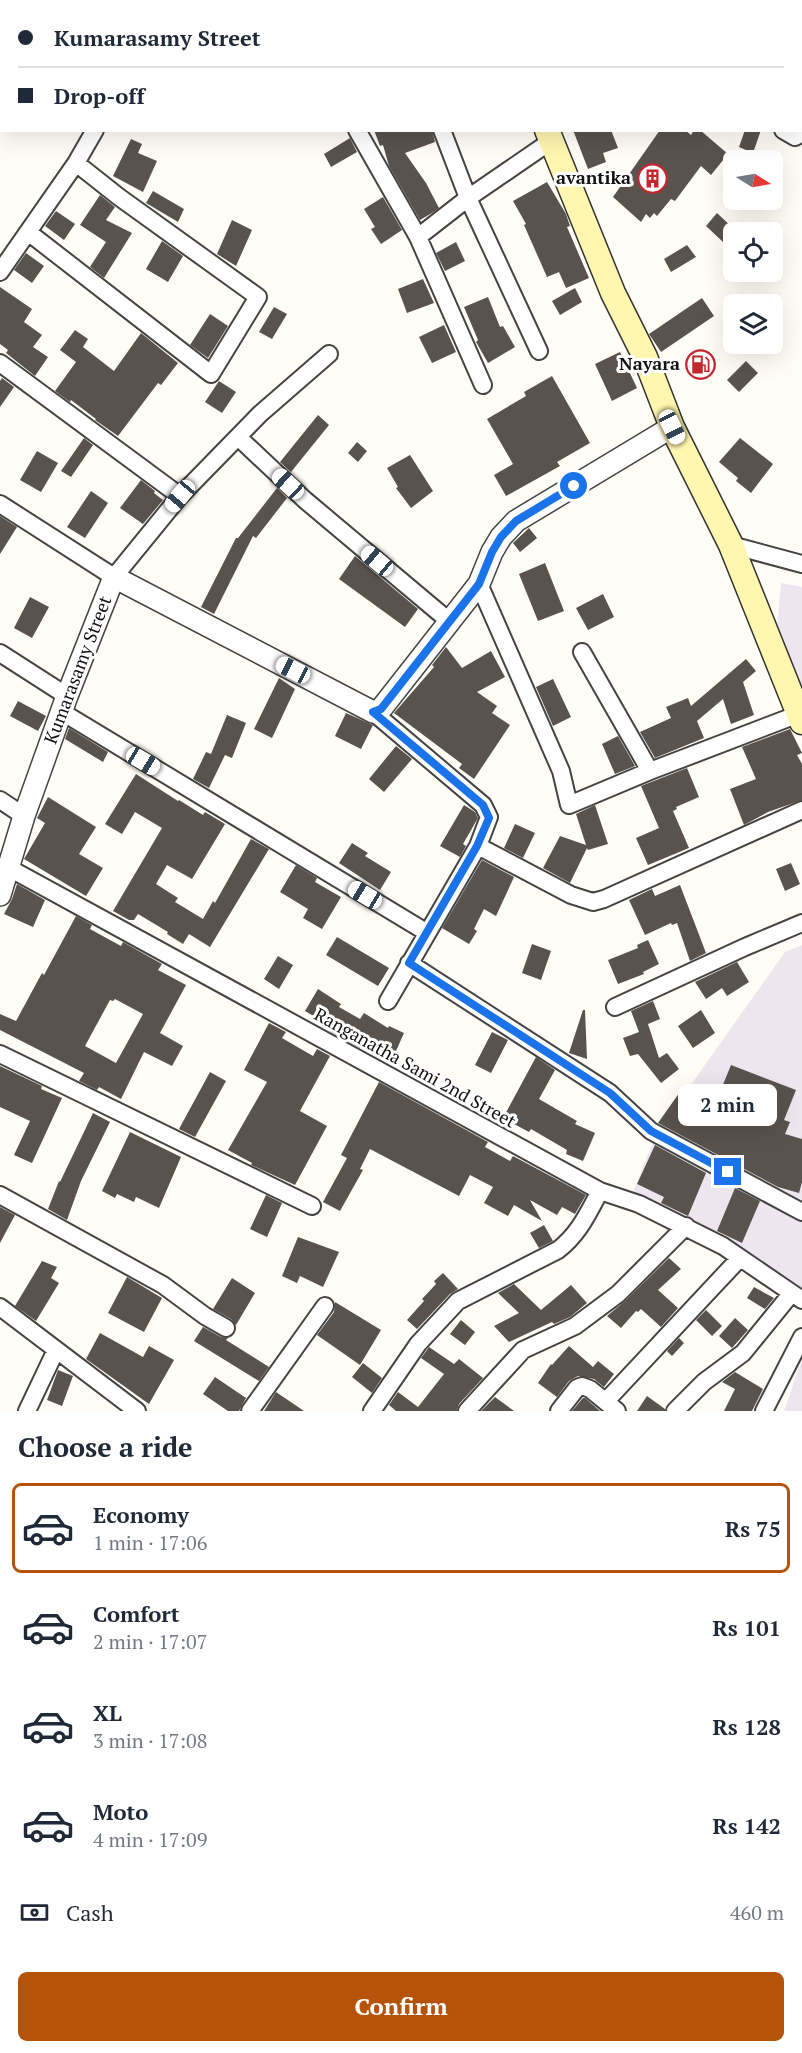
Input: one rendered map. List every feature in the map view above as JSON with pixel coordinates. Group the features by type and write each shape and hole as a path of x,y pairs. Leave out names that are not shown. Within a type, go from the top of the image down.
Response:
{"main road":[{"path":"549,136 613,293 645,357 672,427 731,545 800,718"}],"street":[{"path":"0,272 76,163 94,132"},
{"path":"358,132 418,237 483,385"},
{"path":"443,132 468,198 539,351"},
{"path":"787,132 795,136 802,133"},
{"path":"418,237 549,136"},
{"path":"28,232 211,374 258,297 119,197 76,163"},
{"path":"0,504 114,577 180,496 260,414 329,354"},
{"path":"0,363 180,496"},
{"path":"388,1001 477,846 489,818 483,805 373,712 381,709 479,584 492,552 501,537 516,521 672,427"},
{"path":"238,437 305,500 449,621"},
{"path":"731,545 802,564"},
{"name":"Kumarasamy Street","path":"0,895 24,816 64,704 114,577 373,712"},
{"path":"479,584 561,771 569,805 650,771 800,718"},
{"path":"582,652 650,771"},
{"path":"0,653 64,704 426,932"},
{"path":"0,800 24,816"},
{"path":"477,846 572,895 593,902 802,810"},
{"name":"Ranganatha Sami 2nd Street","path":"9,868 600,1191 639,1204 723,1246 797,1297"},
{"path":"615,1007 745,947 802,924"},
{"path":"409,963 610,1093 651,1131 802,1212"},
{"path":"0,1054 312,1206"},
{"path":"372,1411 418,1344 458,1301 558,1250 569,1242 580,1229 600,1191"},
{"path":"0,1196 163,1285 204,1316 226,1328"},
{"path":"467,1411 523,1350 574,1326 618,1293 686,1226"},
{"path":"559,1411 577,1388 582,1386 590,1389 612,1406 739,1259"},
{"path":"675,1411 704,1382 743,1353 797,1297"},
{"path":"250,1411 325,1306"},
{"path":"0,1307 137,1411"},
{"path":"764,1411 802,1337"},
{"path":"27,1411 56,1350"}],"shaded area":[{"path":"781,583 802,587 802,686 777,629"},
{"path":"802,945 802,1296 633,1192 656,1134 785,952"},
{"path":"802,1359 802,1411 784,1411"}],"building":[{"path":"375,132 432,132 435,142 405,153 426,183 439,208 420,220 389,166 383,145 380,146"},
{"path":"574,132 612,132 618,148 603,153 606,162 588,169"},
{"name":"avantika","path":"659,132 687,132 691,135 693,132 702,132 723,150 723,160 711,175 701,166 675,201 671,199 657,216 654,213 650,218 646,214 641,222 613,197"},
{"path":"744,132 760,132 754,150 739,147"},
{"path":"350,138 357,152 331,167 324,154"},
{"path":"131,139 142,144 138,153 157,161 143,192 113,176"},
{"path":"547,182 566,214 570,226 567,227 589,278 566,288 559,272 547,277 524,225 526,224 513,201"},
{"path":"153,191 184,209 178,222 146,203"},
{"path":"100,195 115,207 106,220 132,233 104,278 90,267 106,242 80,225"},
{"path":"383,197 402,230 381,244 371,229 375,227 364,209"},
{"path":"56,211 75,224 64,240 45,226"},
{"path":"717,213 727,222 723,222 723,242 706,226"},
{"path":"232,220 252,230 236,266 217,254"},
{"path":"162,241 183,256 168,282 146,269"},
{"path":"456,242 465,261 445,271 436,253"},
{"path":"687,245 696,257 671,272 664,259"},
{"path":"26,253 44,266 32,283 14,270"},
{"path":"423,279 434,303 407,313 398,289"},
{"path":"0,287 32,309 24,322 42,335 33,347 48,357 35,376 6,353 8,350 0,344"},
{"path":"575,288 582,302 560,315 552,301"},
{"path":"488,297 500,327 503,326 515,347 488,363 476,342 478,340 464,307"},
{"path":"702,298 714,316 661,352 649,334"},
{"path":"274,307 287,314 272,339 259,332"},
{"path":"210,314 228,326 208,358 190,345"},
{"path":"444,325 456,352 432,363 419,337"},
{"path":"75,330 88,339 83,347 114,371 141,333 178,363 161,385 158,383 118,436 71,400 70,402 55,391 76,362 60,350"},
{"path":"620,352 637,388 612,401 595,364"},
{"path":"746,361 758,373 739,392 727,380"},
{"path":"552,376 590,443 557,462 560,466 506,496 494,475 513,464 487,419 526,396 524,392"},
{"path":"2,378 14,387 0,407 0,381"},
{"path":"219,381 236,392 222,413 205,402"},
{"path":"318,415 329,425 291,472 280,462"},
{"path":"84,438 93,445 71,477 61,471"},
{"path":"740,438 773,464 751,493 736,481 738,478 719,462"},
{"path":"357,442 367,451 358,462 348,453"},
{"path":"37,451 58,463 41,492 20,480"},
{"path":"410,455 433,491 411,508 396,488 398,487 387,468"},
{"path":"141,480 163,500 143,524 120,508"},
{"path":"277,488 287,498 256,538 253,536 214,614 201,607 236,538"},
{"path":"91,491 108,503 85,538 67,527"},
{"path":"0,516 17,527 0,554"},
{"path":"529,528 537,538 520,552 513,543"},
{"path":"355,556 418,609 405,627 339,579"},
{"path":"545,563 564,611 538,621 519,574"},
{"path":"603,594 614,617 588,630 576,608"},
{"path":"30,597 49,607 32,638 14,628"},
{"path":"446,647 462,668 491,651 505,677 477,692 497,706 492,713 510,725 474,779 459,768 462,764 394,713 434,667 432,665"},
{"path":"746,659 756,671 743,682 754,715 731,724 723,699 697,721 704,738 655,758 640,732 671,718 666,707 688,698 691,706"},
{"path":"279,678 295,689 272,738 254,729"},
{"path":"553,679 571,717 553,726 536,687"},
{"path":"18,701 46,716 38,731 10,716"},
{"path":"346,713 373,725 361,749 335,736"},
{"path":"227,715 246,723 232,758 225,755 209,788 193,779 206,752 211,754"},
{"path":"69,728 108,752 103,762 65,739"},
{"path":"790,729 802,753 797,755 802,764 802,800 768,812 744,825 730,789 756,779 742,747"},
{"path":"618,736 635,766 615,774 602,744"},
{"path":"396,746 412,759 384,792 369,779"},
{"path":"687,768 699,797 676,807 677,809 673,811 689,848 648,865 636,838 659,828 641,786"},
{"path":"136,774 178,801 203,815 205,812 225,824 192,879 167,865 156,884 178,898 175,902 203,919 213,901 215,903 251,839 269,849 210,947 189,934 183,944 138,914 134,920 129,920 113,911 162,828 135,812 122,834 105,824"},
{"path":"48,797 96,827 79,854 103,868 86,896 24,859 45,823 37,818"},
{"path":"464,805 475,812 478,818 463,844 466,846 460,857 440,846"},
{"path":"595,805 608,844 588,850 587,848 570,883 543,868 560,836 586,845 576,814"},
{"path":"515,824 535,833 523,858 504,848"},
{"path":"352,843 368,853 365,856 391,872 380,890 339,863"},
{"path":"482,860 514,877 496,916 484,909 474,929 477,931 469,944 442,928"},
{"path":"791,863 800,884 785,891 776,869"},
{"path":"296,865 317,878 315,882 341,897 322,929 303,918 308,909 280,892"},
{"path":"17,884 45,900 33,927 4,914"},
{"path":"680,885 706,953 690,961 677,923 672,925 671,923 645,935 629,900 652,889 655,896"},
{"path":"76,916 92,925 90,929 121,946 123,942 162,964 158,970 186,985 160,1033 183,1046 172,1066 144,1052 121,1099 99,1087 97,1090 79,1081 84,1073 0,1030 0,1014 16,1021 42,973 44,975","holes":["115,999 143,1014 116,1063 85,1046 110,1000"]},
{"path":"337,937 389,968 378,986 326,955"},
{"path":"648,940 659,964 643,972 644,974 618,984 608,960 638,948 637,945"},
{"path":"532,944 551,951 541,980 522,973"},
{"path":"278,956 293,965 279,989 264,979"},
{"path":"737,962 749,982 727,996 722,988 706,999 695,982"},
{"path":"318,989 341,1004 339,1007 360,1019 364,1013 388,1028 389,1026 404,1033 392,1060 362,1046 360,1048 329,1031 332,1027 305,1011"},
{"path":"653,1001 660,1019 648,1024 659,1058 667,1053 679,1069 661,1083 638,1054 630,1056 623,1038 639,1032 631,1011"},
{"path":"583,1010 585,1010 587,1059 569,1053"},
{"path":"701,1010 715,1033 693,1048 678,1026"},
{"path":"269,1023 286,1032 282,1038 313,1056 317,1049 330,1056 300,1111 327,1126 295,1185 251,1165 252,1163 228,1150 267,1082 244,1070"},
{"path":"492,1032 508,1040 491,1073 475,1065"},
{"path":"536,1057 555,1070 539,1099 577,1121 575,1124 595,1133 583,1161 566,1154 567,1150 531,1129 529,1132 503,1118"},
{"path":"731,1065 796,1090 784,1120 790,1122 785,1134 802,1139 802,1182 799,1193 778,1187 658,1123 682,1089 710,1108 717,1091 720,1092"},
{"path":"0,1066 62,1098 32,1163 14,1155 30,1121 0,1107"},
{"path":"210,1072 226,1081 195,1137 179,1129"},
{"path":"379,1082 488,1142 485,1147 510,1161 513,1156 586,1195 575,1214 562,1207 557,1215 530,1200 542,1221 514,1205 508,1216 484,1203 493,1187 470,1175 459,1196 370,1149 360,1169 363,1170 340,1211 323,1202 347,1158 341,1155"},
{"path":"93,1113 110,1122 81,1181 67,1220 48,1209 59,1181"},
{"path":"130,1132 181,1157 159,1208 136,1197 134,1202 117,1194 115,1198 102,1191"},
{"path":"655,1145 706,1173 688,1216 661,1203 664,1197 637,1184"},
{"path":"735,1188 760,1201 742,1243 717,1231"},
{"path":"266,1195 282,1203 267,1237 250,1229"},
{"path":"0,1207 15,1215 0,1243"},
{"path":"544,1225 553,1241 539,1248 530,1233"},
{"path":"298,1237 339,1252 323,1287 300,1276 297,1283 282,1276"},
{"path":"669,1258 681,1269 658,1290 678,1308 661,1327 641,1309 636,1311 621,1328 607,1316 625,1301"},
{"path":"42,1261 57,1267 51,1278 59,1283 36,1321 15,1306"},
{"path":"443,1273 458,1289 450,1294 417,1329 407,1320 436,1284 434,1281"},
{"path":"127,1277 162,1298 144,1332 108,1313"},
{"path":"232,1278 255,1293 236,1325 231,1319 213,1309"},
{"path":"514,1284 541,1310 571,1285 587,1303 570,1317 554,1324 552,1322 509,1342 494,1326 519,1313 498,1293"},
{"path":"754,1287 774,1298 765,1309 747,1298"},
{"path":"335,1302 381,1330 360,1365 317,1335 334,1312"},
{"path":"706,1310 722,1326 712,1336 696,1320"},
{"path":"735,1318 748,1330 732,1348 719,1336"},
{"path":"461,1320 475,1332 465,1345 450,1334"},
{"path":"203,1327 221,1337 228,1338 226,1340 269,1367 259,1381 194,1341"},
{"path":"100,1333 143,1357 149,1346 174,1360 149,1404 86,1359"},
{"path":"679,1338 684,1343 672,1356 667,1351"},
{"path":"569,1346 593,1367 598,1361 614,1374 604,1387 594,1379 578,1376 569,1381 557,1397 538,1383 551,1364"},
{"path":"429,1347 454,1364 459,1359 483,1378 459,1404 457,1411 396,1411 389,1405 398,1392 418,1407 444,1374 421,1358"},
{"path":"363,1363 382,1378 372,1393 352,1377"},
{"path":"58,1370 73,1376 62,1406 47,1400"},
{"path":"735,1372 763,1389 752,1411 724,1411 735,1389 722,1382"},
{"path":"215,1377 246,1398 239,1411 228,1411 203,1394"},
{"path":"276,1392 304,1411 264,1411"},
{"path":"647,1396 665,1409 665,1411 637,1411"},
{"path":"495,1397 514,1411 481,1411"},
{"path":"585,1398 600,1411 572,1411"}],"place":[{"name":"avantika","path":"652,178"},
{"name":"Nayara","path":"701,364"}],"route":[{"path":"574,486 516,521 501,537 479,584 381,709 373,712 483,805 489,818 477,846 409,963 610,1093 651,1131 728,1172"}]}
